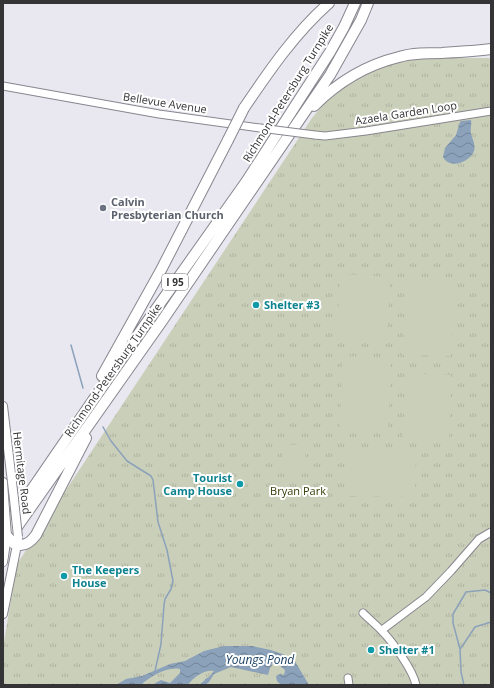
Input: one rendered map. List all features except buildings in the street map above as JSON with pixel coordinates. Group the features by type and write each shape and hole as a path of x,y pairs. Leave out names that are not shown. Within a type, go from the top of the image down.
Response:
{"highway":[{"name":"Richmond-Petersburg Turnpike","path":"12,537 15,514 73,428 246,182 330,52 355,3"},
{"name":"Richmond-Petersburg Turnpike","path":"3,555 101,408 330,75 361,20 368,3"},
{"path":"73,428 160,272 244,108 265,75 290,43 328,4"},
{"path":"297,123 341,82 377,64 399,57 420,54 491,50"},
{"path":"12,537 24,545 29,543 38,531 101,408"}],"main road":[{"name":"Hermitage Road","path":"3,406 14,495 12,537 3,614"},
{"name":"Hermitage Road","path":"3,482 6,510 12,537 3,555"},
{"path":"4,495 14,495"}],"street":[{"name":"Bellevue Avenue","path":"3,86 159,114 325,136"},
{"name":"Azaela Garden Loop","path":"325,136 491,111"},
{"path":"382,630 426,597 474,544 479,539 491,532"},
{"path":"363,613 382,630 395,647 406,664 416,685"}],"green space":[{"name":"Bryan Park","path":"429,58 491,58 491,685 3,685 3,647 17,564 312,118 336,93 364,75 394,64"},
{"path":"340,274 390,277 387,342 337,340"},
{"path":"405,279 454,280 451,356 403,355"},
{"path":"342,356 391,358 388,433 340,431"},
{"path":"406,373 451,375 449,440 403,438"},
{"path":"284,444 306,446 304,472 281,470"},
{"path":"350,450 416,452 415,497 349,496"}],"water":[{"path":"471,120 471,133 475,146 472,155 460,163 455,164 446,161 443,157 445,148 456,135 460,122"},
{"name":"Youngs Pond","path":"224,646 252,646 271,650 293,658 309,685 281,685 277,681 276,676 280,674 284,675 285,670 274,661 268,675 231,667 214,674 205,685 199,685 214,671 207,671 200,674 188,685 152,685 161,680 170,683 180,673 180,669 175,668 159,673 141,685 116,685 126,679 142,676 170,664 185,661 204,651"}],"waterway":[{"path":"71,345 83,388"},
{"path":"103,427 111,441 127,461 151,476 153,480 158,522 167,550 173,581 171,589 165,599 161,644 155,671"},
{"path":"464,685 461,672 460,649 453,623 453,614 466,592 485,590 491,593"},
{"path":"461,648 475,627 491,622"}],"place":[{"name":"Calvin Presbyterian Church","path":"103,208"},
{"name":"Shelter #3","path":"256,305"},
{"name":"Tourist Camp House","path":"240,484"},
{"name":"The Keepers House","path":"64,576"},
{"name":"Shelter #1","path":"371,650"}]}
